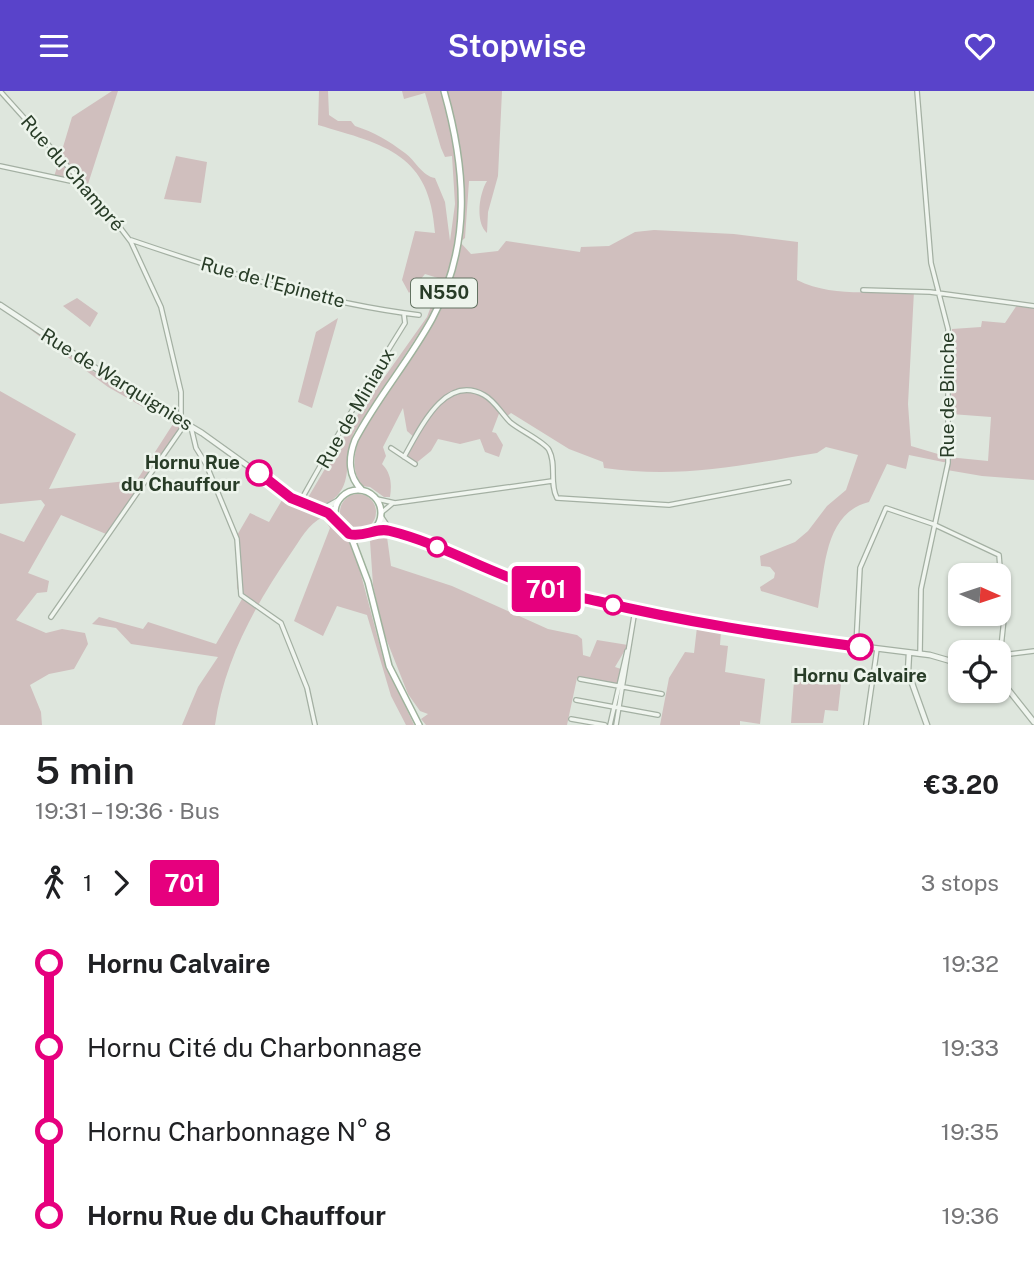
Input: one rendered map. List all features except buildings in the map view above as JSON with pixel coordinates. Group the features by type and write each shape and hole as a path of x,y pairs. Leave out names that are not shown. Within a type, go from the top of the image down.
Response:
{"main road":[{"name":"N550","path":"351,474 351,454 355,440 431,320 456,259 462,220 463,174 444,91"},
{"path":"349,534 365,535 374,530 381,515 377,499 362,490 351,474"},
{"path":"347,493 351,474"},
{"path":"362,490 347,493 339,500 336,507 338,522 349,534 359,552 389,666 419,725"},
{"path":"359,552 365,535"}],"street":[{"name":"Rue du Champré","path":"0,91 130,239 161,307 181,392 183,422"},
{"name":"Rue de Binche","path":"917,91 931,263 948,329 948,457 921,589 920,654"},
{"path":"0,166 83,184"},
{"name":"Rue de l'Epinette","path":"130,239 303,294 419,316"},
{"path":"863,290 937,293 1034,306"},
{"name":"Rue de Warquignies","path":"0,305 191,427 300,502 322,509 338,522"},
{"name":"Rue de Miniaux","path":"300,502 332,450 351,409 405,323 403,313"},
{"path":"404,457 442,400 459,391 476,392 493,402 526,436 546,446 550,452 555,495 564,499 669,505 789,482"},
{"path":"51,617 183,422"},
{"path":"191,427 196,448 206,464 237,539 241,594 281,623 307,688 315,725"},
{"path":"391,448 415,464"},
{"path":"377,499 395,503 552,481"},
{"path":"322,509 339,500"},
{"path":"395,503 381,515 385,526 393,531 530,585 738,631 920,654 948,661"},
{"path":"856,647 859,568 886,508 933,524 1000,558 1002,640"},
{"path":"374,530 393,531"},
{"path":"613,725 635,610"},
{"path":"866,725 877,649"},
{"path":"1011,654 1034,651"},
{"path":"909,653 908,672 927,725"},
{"path":"580,679 662,694"},
{"path":"1011,693 1034,722"},
{"path":"576,700 658,715"},
{"path":"571,719 605,725"}],"shaded area":[{"path":"112,91 118,91 88,184 54,177 72,117"},
{"path":"319,91 328,91 329,115 338,121 351,121 355,126 387,141 409,156 426,174 435,178 445,202 450,241 455,204 452,156 445,157 441,148 425,93 404,99 402,91 502,91 498,176 488,212 487,233 481,222 480,208 487,181 469,181 465,238 460,242 471,254 498,251 506,241 580,252 581,247 609,246 635,232 654,230 734,234 798,242 797,280 811,286 854,292 914,291 908,404 911,446 948,457 988,461 991,417 951,414 952,329 981,327 982,321 1005,323 1017,305 1034,306 1034,480 947,470 948,463 909,455 906,469 887,464 869,502 854,508 835,530 825,560 818,608 761,591 760,587 774,578 775,573 770,567 761,566 760,556 795,542 808,531 827,506 846,490 858,455 826,447 817,453 711,469 659,472 604,468 603,462 569,449 511,413 506,417 500,411 492,432 496,433 503,445 499,457 485,452 480,439 460,444 438,439 431,451 415,464 404,457 415,438 407,431 403,408 383,447 386,456 382,464 389,475 391,488 390,497 384,497 370,487 361,486 354,461 356,448 360,435 428,333 434,322 429,318 354,433 340,492 321,507 306,501 352,423 427,317 441,279 425,274 409,293 402,280 415,231 435,233 431,206 414,169 384,147 318,125"},
{"path":"176,156 207,162 201,203 164,199"},
{"path":"77,298 98,313 90,327 63,306"},
{"path":"0,307 116,387 182,425 143,480 147,483 115,529 106,534 61,515 28,573 49,581 47,592 37,593 16,620 46,633 62,629 85,633 88,644 74,669 49,674 30,685 41,712 42,725 0,725 0,533 24,542 45,505 41,500 0,504 0,391 76,434 49,489 137,480 173,424 108,387"},
{"path":"338,318 312,408 298,402 316,332"},
{"path":"358,494 371,499 376,512 371,525 358,530 345,525 340,512 345,499"},
{"path":"285,495 301,507 325,512 354,548 383,658 414,725 406,725 391,696 367,615 337,606 323,636 294,621 330,528 323,517 301,538 254,613 226,678 215,725 182,725 198,687 218,657 131,644 116,628 92,624 99,617 143,629 148,622 216,644 242,599 237,588 236,537 250,513 269,522"},
{"path":"382,535 387,537 391,566 452,586 548,629 577,635 582,639 583,655 590,657 597,640 628,645 615,667 621,669 618,686 577,678 567,725 426,725 421,719 428,714 420,711 408,694 383,631 373,585 370,541"},
{"path":"697,627 721,631 720,645 728,646 725,672 765,679 760,724 740,721 740,725 660,725 669,678 685,652 694,653"},
{"path":"830,674 842,675 838,711 825,710 823,723 791,723 794,681 827,685"}],"bus line":[{"name":"701","path":"259,473 291,498 328,513 349,534 359,536 374,530 393,531 530,585 635,610 738,631 860,647"}],"place":[{"name":"Hornu Rue du Chauffour","path":"259,473"},
{"name":"Hornu Calvaire","path":"860,647"}]}
